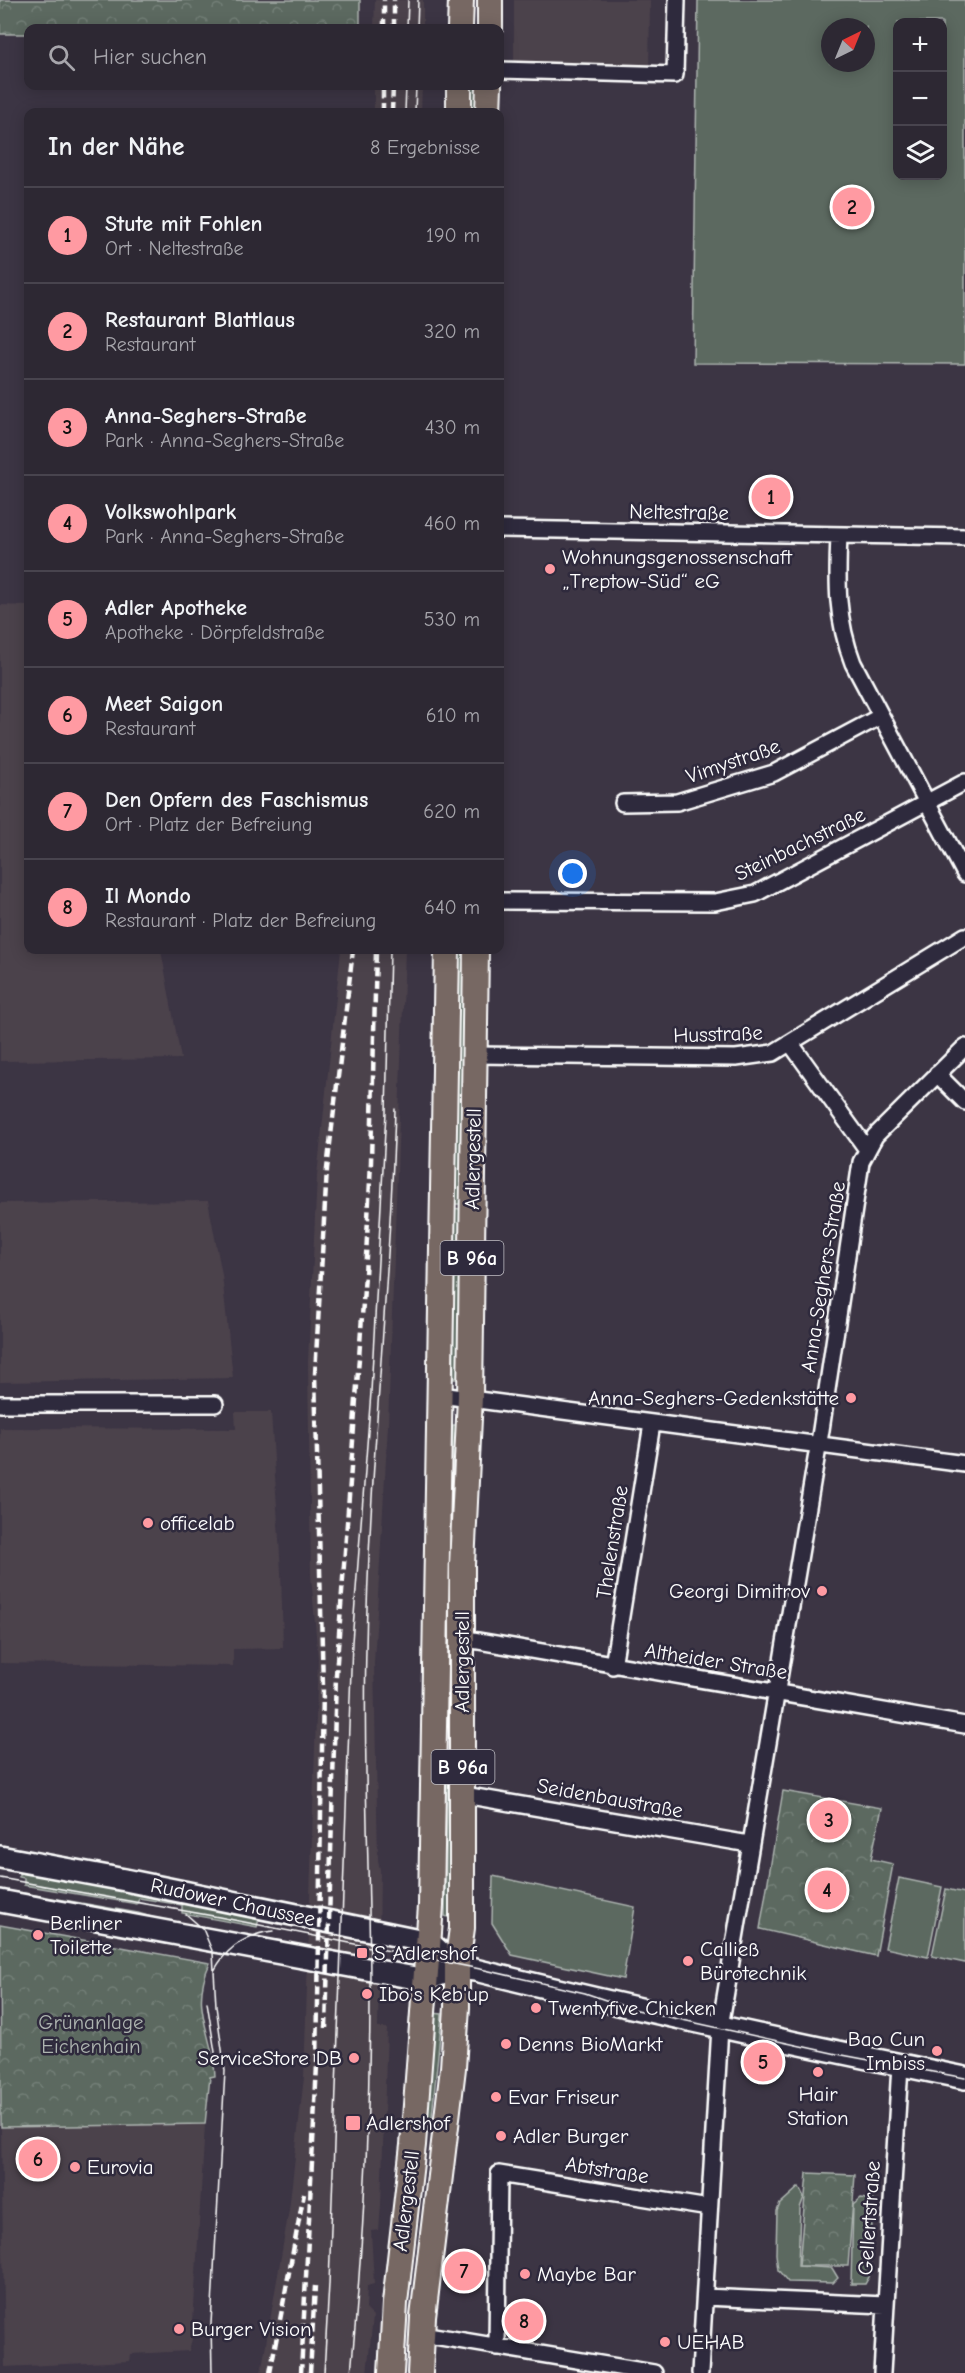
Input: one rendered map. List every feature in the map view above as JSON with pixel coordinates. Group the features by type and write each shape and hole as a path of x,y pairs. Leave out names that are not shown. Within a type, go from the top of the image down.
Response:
{"main road":[{"path":"460,0 460,24"},
{"path":"490,0 490,24"},
{"path":"459,90 459,108"},
{"path":"488,108 489,90"},
{"name":"Adlergestell","path":"391,2373 395,2303 413,2145 429,1942 447,954"},
{"name":"Adlergestell","path":"420,2373 422,2334 452,2079 457,1968 462,1928 464,1795 461,1638 470,1397 476,954"},
{"name":"Rudower Chaussee","path":"0,1857 126,1880 429,1942"},
{"name":"Rudower Chaussee","path":"0,1901 426,1980"},
{"path":"429,1942 457,1968 720,2027 965,2078"},
{"path":"426,1980 457,1968"}],"street":[{"path":"504,70 675,75 677,0"},
{"name":"Neltestraße","path":"504,530 965,537"},
{"path":"839,536 837,583 842,636 853,663 965,874"},
{"name":"Vimystraße","path":"623,803 677,801 774,772 881,716"},
{"name":"Steinbachstraße","path":"504,901 715,902 741,898 755,894 965,782"},
{"name":"Husstraße","path":"475,1055 753,1058 773,1053 791,1044 965,936"},
{"path":"791,1044 866,1148"},
{"name":"Anna-Seghers-Straße","path":"700,2373 720,2027 818,1445 861,1162 874,1136 965,1047"},
{"path":"937,1074 965,1102"},
{"path":"440,1395 470,1397 652,1424 965,1464"},
{"path":"0,1404 215,1404"},
{"name":"Thelenstraße","path":"613,1666 652,1424"},
{"name":"Altheider Straße","path":"461,1638 965,1725"},
{"name":"Seidenbaustraße","path":"464,1795 749,1844"},
{"name":"Gellertstraße","path":"882,2373 900,2065"},
{"name":"Abtstraße","path":"497,2347 499,2174 709,2208"},
{"path":"705,2296 885,2305"},
{"path":"422,2334 654,2373"}],"shaded area":[{"path":"375,0 423,0 423,24 374,24"},
{"path":"514,0 650,0 649,70 514,67"},
{"path":"374,90 422,90 421,108 374,108"},
{"path":"0,605 24,606 24,954 162,954 181,1059 0,1061"},
{"path":"341,954 405,954 388,1425 374,1663 380,1870 378,2028 387,2028 381,2205 379,2230 371,2231 374,2284 367,2286 366,2309 373,2316 367,2373 261,2373 289,2210 304,2077 318,1659 311,1575 308,1362 317,1176"},
{"path":"208,1201 222,1275 233,1378 0,1382 0,1203"},
{"path":"235,1412 271,1412 281,1572 283,1648 233,1649 233,1666 0,1663 0,1428 236,1429"},
{"path":"205,2124 192,2339 189,2351 130,2354 129,2361 5,2367 1,2127"}],"green space":[{"path":"0,0 360,0 360,24 24,24 24,34 0,34"},
{"path":"698,0 965,0 965,364 693,363"},
{"path":"467,90 477,90 476,108 466,108"},
{"path":"455,954 464,954 460,1204 451,1204"},
{"path":"451,1208 461,1209 458,1379 454,1379"},
{"path":"453,1425 458,1425 454,1702 448,1701"},
{"path":"448,1754 453,1754 450,1918 445,1916"},
{"path":"783,1791 882,1808 871,1859 893,1864 876,1956 760,1929"},
{"path":"19,1870 260,1914 257,1927 182,1913 182,1905 139,1898 137,1904 24,1885 24,1878 19,1877"},
{"path":"493,1876 635,1907 623,1979 512,1955 492,1923"},
{"path":"899,1878 942,1887 928,1957 885,1948"},
{"path":"946,1889 965,1893 965,1963 932,1956"},
{"path":"18,1892 138,1913 165,1921 18,1897"},
{"name":"Grünanlage Eichenhain","path":"0,1925 210,1963 204,1979 202,2007 215,2076 210,2077 205,2124 1,2127"},
{"path":"432,2013 442,2014 431,2126 423,2126"},
{"path":"807,2173 855,2175 848,2266 799,2266"},
{"path":"799,2187 804,2197 800,2208 798,2266 832,2268 838,2278 833,2283 788,2282 778,2270 777,2211 780,2204"},
{"path":"861,2198 873,2200 869,2277 865,2284 851,2284 853,2205"}],"tram line":[{"path":"407,24 408,0"},
{"path":"417,24 418,0"},
{"path":"405,108 406,90"},
{"path":"415,108 416,90"},
{"path":"324,2373 352,1642 371,1392 386,1112 390,954"},
{"path":"351,2373 359,2278 369,2087 370,1949 365,1735 368,1581 395,1109"},
{"path":"0,1878 219,1917 485,1970 585,1993 626,2007"},
{"path":"186,1914 203,1929 213,1953 216,2006 225,2071 211,2324 212,2373"},
{"path":"214,1971 225,1955 238,1943 254,1935 273,1931"},
{"path":"207,2002 217,2065"},
{"path":"619,2006 837,2054 965,2078"}],"railway":[{"path":"384,0 384,24"},
{"path":"394,0 394,24"},
{"path":"383,90 383,108"},
{"path":"392,108 393,90"},
{"path":"301,2373 317,2065 323,1687 315,1374 327,1169 353,954"},
{"path":"326,2028 336,1675 365,1275 371,1162 376,954"},
{"path":"270,2373 304,2193"},
{"path":"310,2373 315,2286"}],"place":[{"name":"Restaurant Blattlaus","path":"852,207"},
{"name":"Stute mit Fohlen","path":"771,497"},
{"name":"Wohnungsgenossenschaft „Treptow-Süd“ eG","path":"550,569"},
{"name":"Anna-Seghers-Gedenkstätte","path":"851,1398"},
{"name":"officelab","path":"148,1523"},
{"name":"Georgi Dimitrov","path":"822,1591"},
{"name":"Anna-Seghers-Straße","path":"829,1820"},
{"name":"Volkswohlpark","path":"827,1890"},
{"name":"Berliner Toilette","path":"38,1935"},
{"name":"S Adlershof","path":"362,1953"},
{"name":"Calließ Bürotechnik","path":"688,1961"},
{"name":"Ibo's Keb'up","path":"367,1994"},
{"name":"Twentyfive Chicken","path":"536,2008"},
{"name":"Denns BioMarkt","path":"506,2044"},
{"name":"Bao Cun Imbiss","path":"937,2051"},
{"name":"ServiceStore DB","path":"354,2058"},
{"name":"Adler Apotheke","path":"763,2062"},
{"name":"Hair Station","path":"818,2072"},
{"name":"Evar Friseur","path":"496,2097"},
{"name":"Adlershof","path":"353,2123"},
{"name":"Adler Burger","path":"501,2136"},
{"name":"Meet Saigon","path":"38,2159"},
{"name":"Eurovia","path":"75,2167"},
{"name":"Den Opfern des Faschismus","path":"464,2271"},
{"name":"Maybe Bar","path":"525,2274"},
{"name":"Il Mondo","path":"524,2321"},
{"name":"Burger Vision","path":"179,2329"},
{"name":"UEHAB","path":"665,2342"}]}
